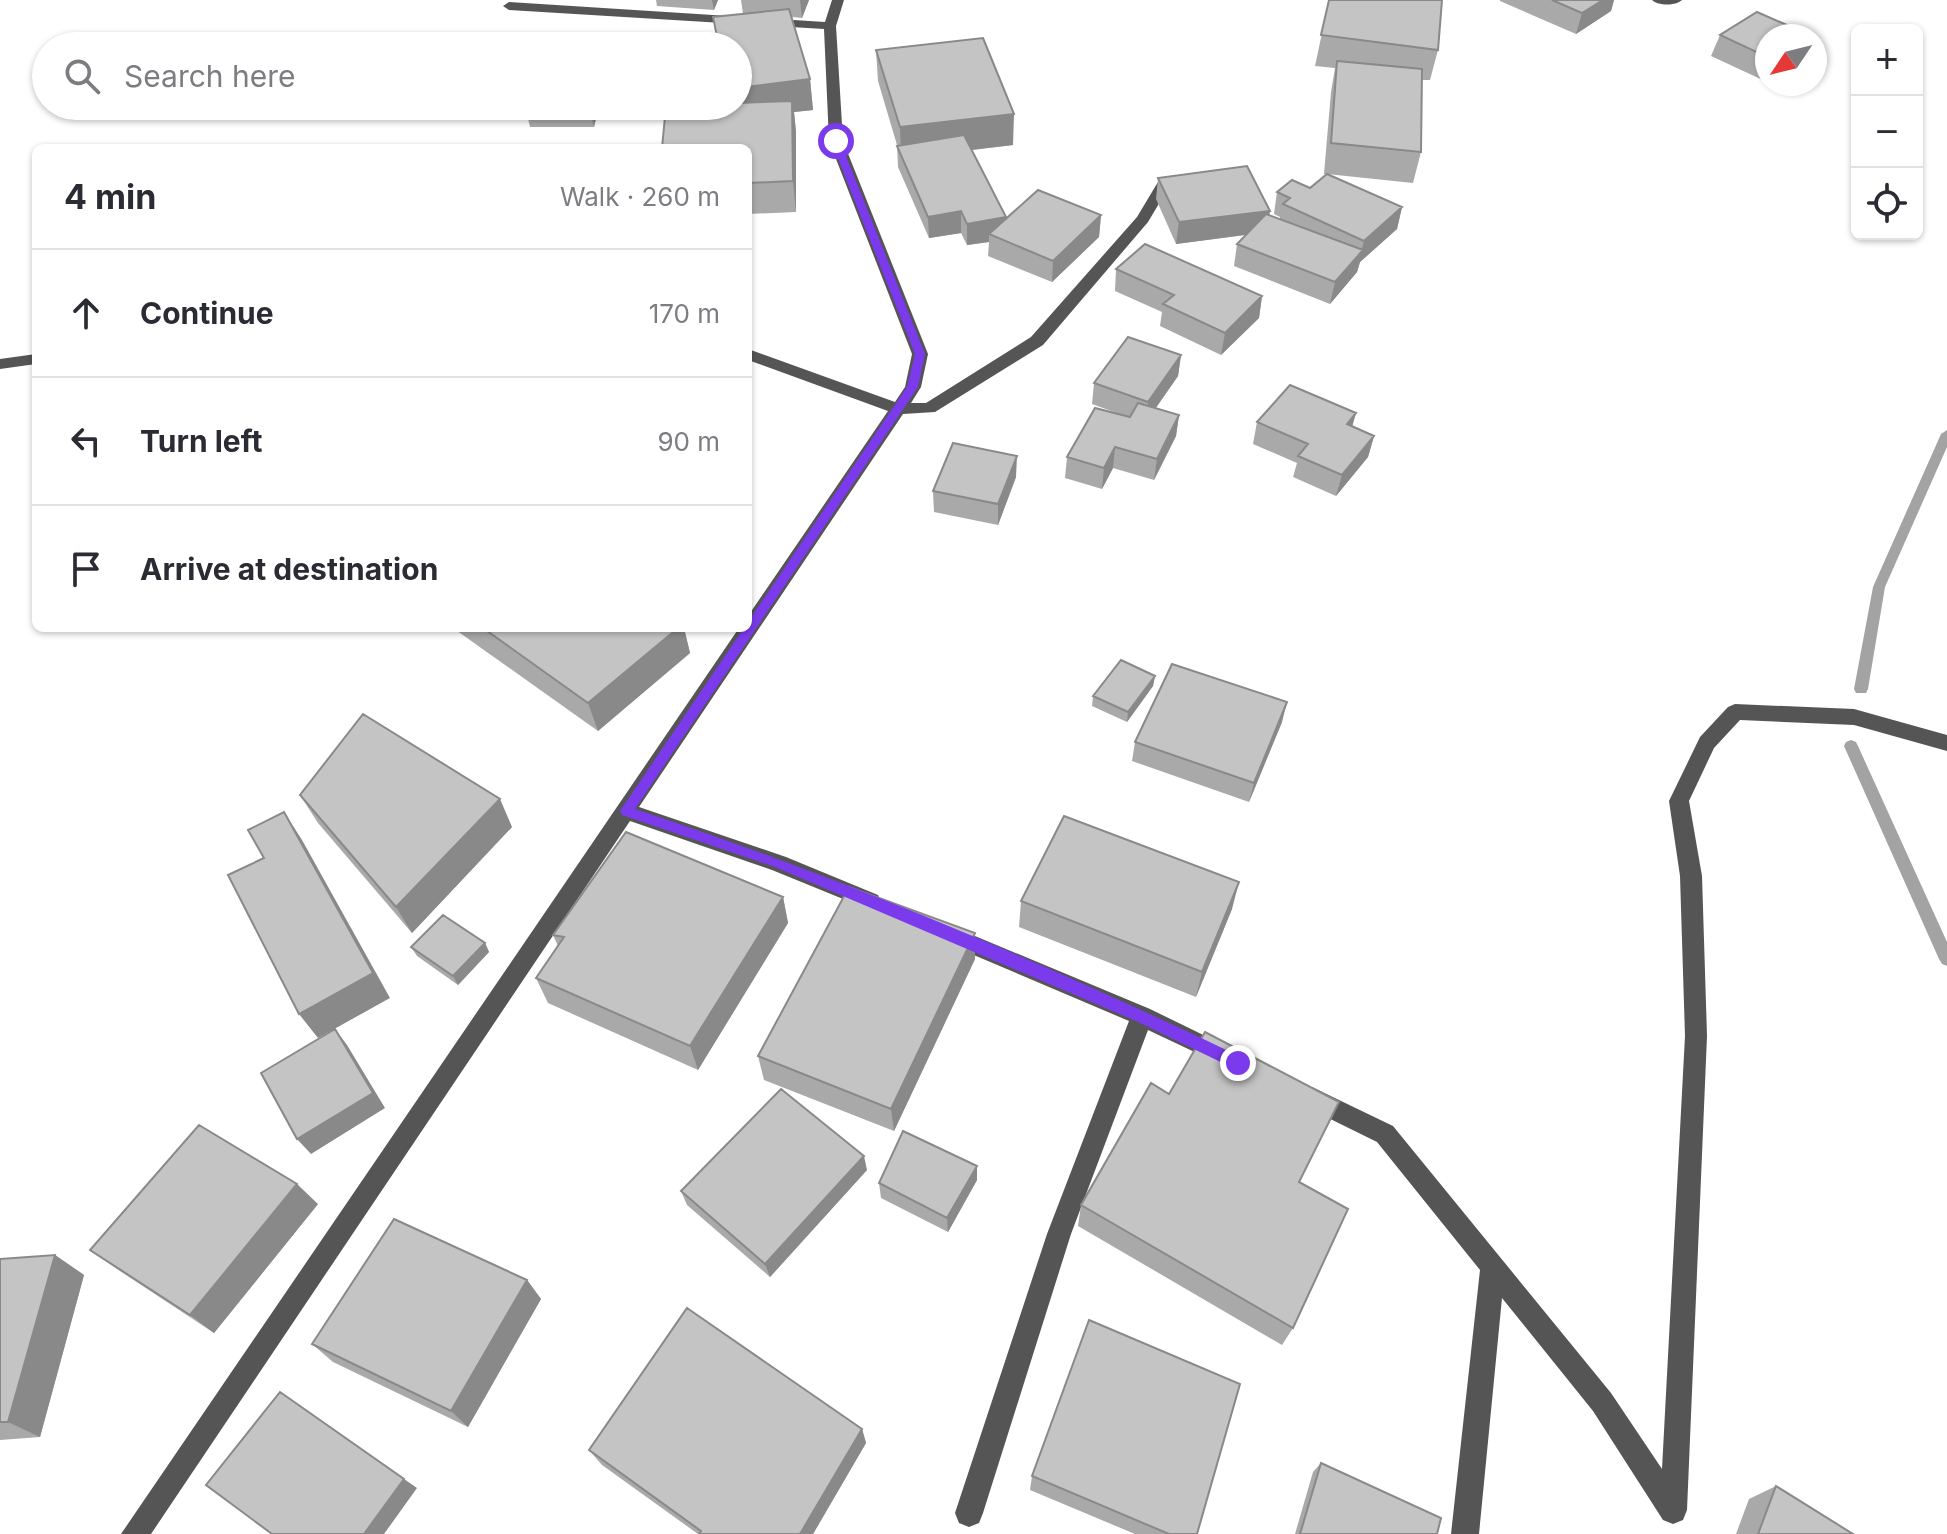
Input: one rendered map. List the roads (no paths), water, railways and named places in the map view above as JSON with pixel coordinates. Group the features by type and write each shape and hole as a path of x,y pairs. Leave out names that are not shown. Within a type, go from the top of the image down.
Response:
{"street":[{"path":"752,625 913,387 920,354 836,141 830,26 838,0"},
{"path":"1658,0 1676,0"},
{"path":"509,6 830,26"},
{"path":"752,355 898,409 929,408 1037,341 1143,219 1163,185"},
{"path":"0,364 32,360"},
{"path":"135,1534 747,632"},
{"path":"1291,1089 1385,1134 1492,1270 1602,1402 1673,1510 1696,1036 1691,876 1679,801 1707,743 1735,712 1854,717 1947,743"},
{"path":"626,811 779,863 895,912"},
{"path":"924,924 1142,1016 1238,1063"},
{"path":"969,1513 1059,1234 1142,1016"},
{"path":"1465,1534 1492,1270"}],"waterway":[{"path":"1861,689 1879,587 1947,434"},
{"path":"1851,746 1947,959"}]}
